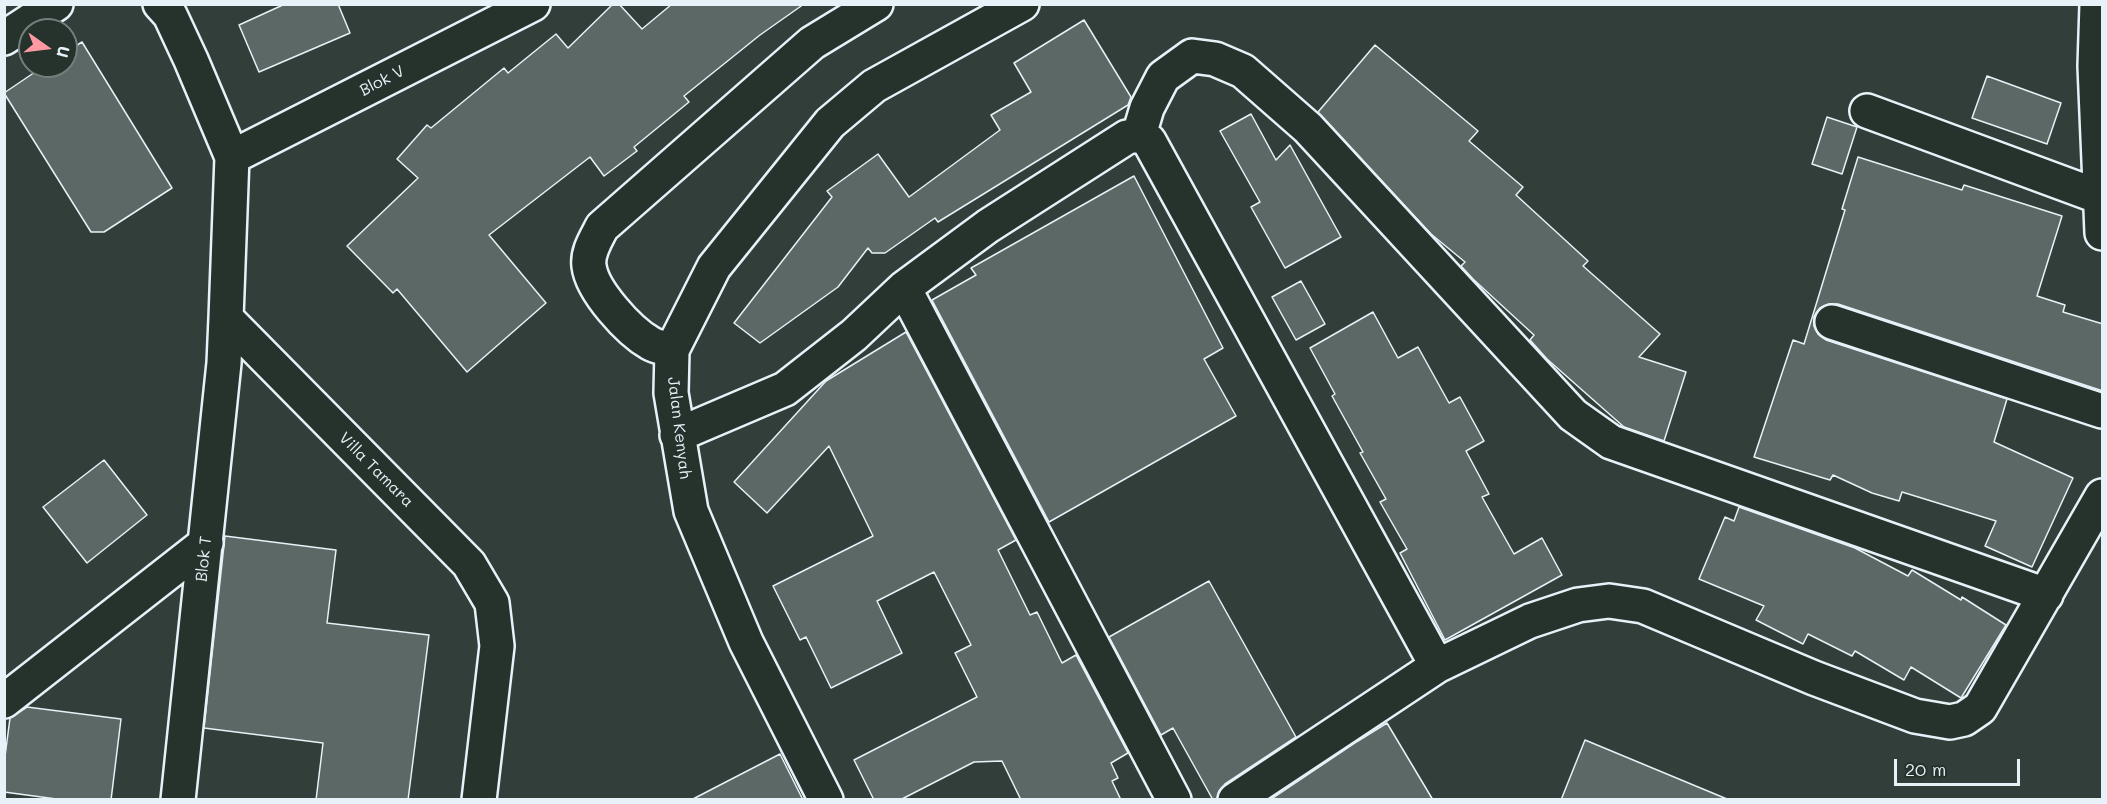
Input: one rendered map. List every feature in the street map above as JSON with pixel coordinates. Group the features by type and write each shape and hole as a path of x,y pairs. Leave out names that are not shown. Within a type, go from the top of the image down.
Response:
{"street":[{"path":"4,38 56,4"},
{"name":"Blok V","path":"232,157 533,4"},
{"path":"672,351 651,344 628,327 596,287 589,266 591,250 602,227 812,43 876,4"},
{"name":"Jalan Kenyah","path":"826,800 746,642 695,522 671,393 672,351 714,267 830,123 874,86 1022,4"},
{"path":"2097,4 2095,66 2103,233"},
{"path":"166,8 211,104 232,157 225,318"},
{"path":"1139,135 1148,108 1163,77 1192,56 1215,59 1243,71 1308,128 1573,415 1611,442 2046,595"},
{"path":"1867,111 2101,176"},
{"path":"677,435 784,389 854,335 904,288 988,226 1127,137 1139,135 1149,141 1437,666"},
{"path":"904,288 1174,800"},
{"name":"Blok T","path":"178,800 224,363 225,318"},
{"name":"Villa Tamara","path":"225,318 469,564 492,603 497,646 479,800"},
{"path":"1832,322 2103,411"},
{"path":"1235,800 1437,666 1530,621 1578,605 1609,601 1643,606 1814,678 1916,716 1950,722 1964,719 1980,708 2103,496"},
{"path":"4,701 206,543"}],"building":[{"path":"285,4 338,4 350,33 259,72 239,25"},
{"path":"613,4 619,4 642,29 672,4 804,4 760,35 684,96 689,102 634,147 637,151 604,176 590,157 489,235 546,303 467,372 397,289 393,293 347,246 418,178 397,159 427,125 431,128 504,68 508,73 556,34 568,48"},
{"path":"1084,20 1131,97 1128,105 938,222 935,218 885,253 872,253 868,248 838,287 760,343 734,323 832,197 827,191 878,154 909,197 1000,130 991,115 1031,92 1014,63"},
{"path":"82,42 172,188 104,232 91,232 4,93 26,78 78,78 78,44"},
{"path":"1375,45 1478,131 1469,141 1523,187 1516,195 1588,261 1583,266 1660,334 1639,357 1686,372 1664,441 1624,427 1547,359 1530,340 1534,335 1473,279 1461,266 1465,262 1431,234 1318,112"},
{"path":"1987,76 2061,103 2047,144 1972,118"},
{"path":"1251,114 1276,160 1290,145 1341,237 1285,268 1251,207 1260,202 1220,131"},
{"path":"1827,117 1857,127 1842,174 1812,164"},
{"path":"1858,157 1962,190 1964,185 2062,216 2037,296 2065,305 2063,312 2103,324 2103,391 1838,304 1829,304 1820,308 1814,317 1814,326 1818,334 1826,340 2007,399 1994,442 2073,478 2032,567 1985,546 1996,521 1902,492 1899,501 1872,493 1833,475 1830,480 1754,457 1793,340 1804,344 1845,210 1842,209"},
{"path":"1134,176 1223,348 1204,359 1236,416 1049,522 932,300 976,275 971,268"},
{"path":"1301,281 1325,324 1296,340 1272,297"},
{"path":"1373,312 1398,358 1418,347 1449,403 1460,397 1484,441 1466,451 1489,494 1482,497 1514,554 1542,538 1562,575 1445,640 1400,553 1407,549 1380,502 1386,499 1360,453 1363,452 1332,396 1335,394 1310,348"},
{"path":"906,332 1016,540 998,550 1030,615 1037,612 1062,663 1076,655 1128,753 1111,763 1118,778 1112,781 1121,800 1021,800 1002,761 974,762 900,800 874,800 854,760 977,697 955,653 971,645 934,572 877,601 902,653 831,688 806,637 800,640 773,586 873,536 829,446 767,513 734,482 826,381"},
{"path":"104,460 147,515 87,563 43,507"},
{"path":"1739,507 1855,548 1908,576 1912,570 1961,600 1962,597 2006,625 1961,698 1911,667 1904,680 1855,651 1852,656 1808,634 1803,644 1756,620 1764,606 1699,579 1725,517 1734,521"},
{"path":"225,536 336,550 327,623 429,635 408,800 316,800 323,743 204,728"},
{"path":"1209,581 1296,737 1225,784 1219,791 1217,800 1213,800 1173,728 1161,735 1109,637"},
{"path":"27,707 121,719 111,800 64,800 4,792 4,764 10,718"},
{"path":"1387,723 1433,800 1270,800 1358,741"},
{"path":"1585,740 1727,799 1561,800"},
{"path":"780,754 803,800 691,800"}]}
